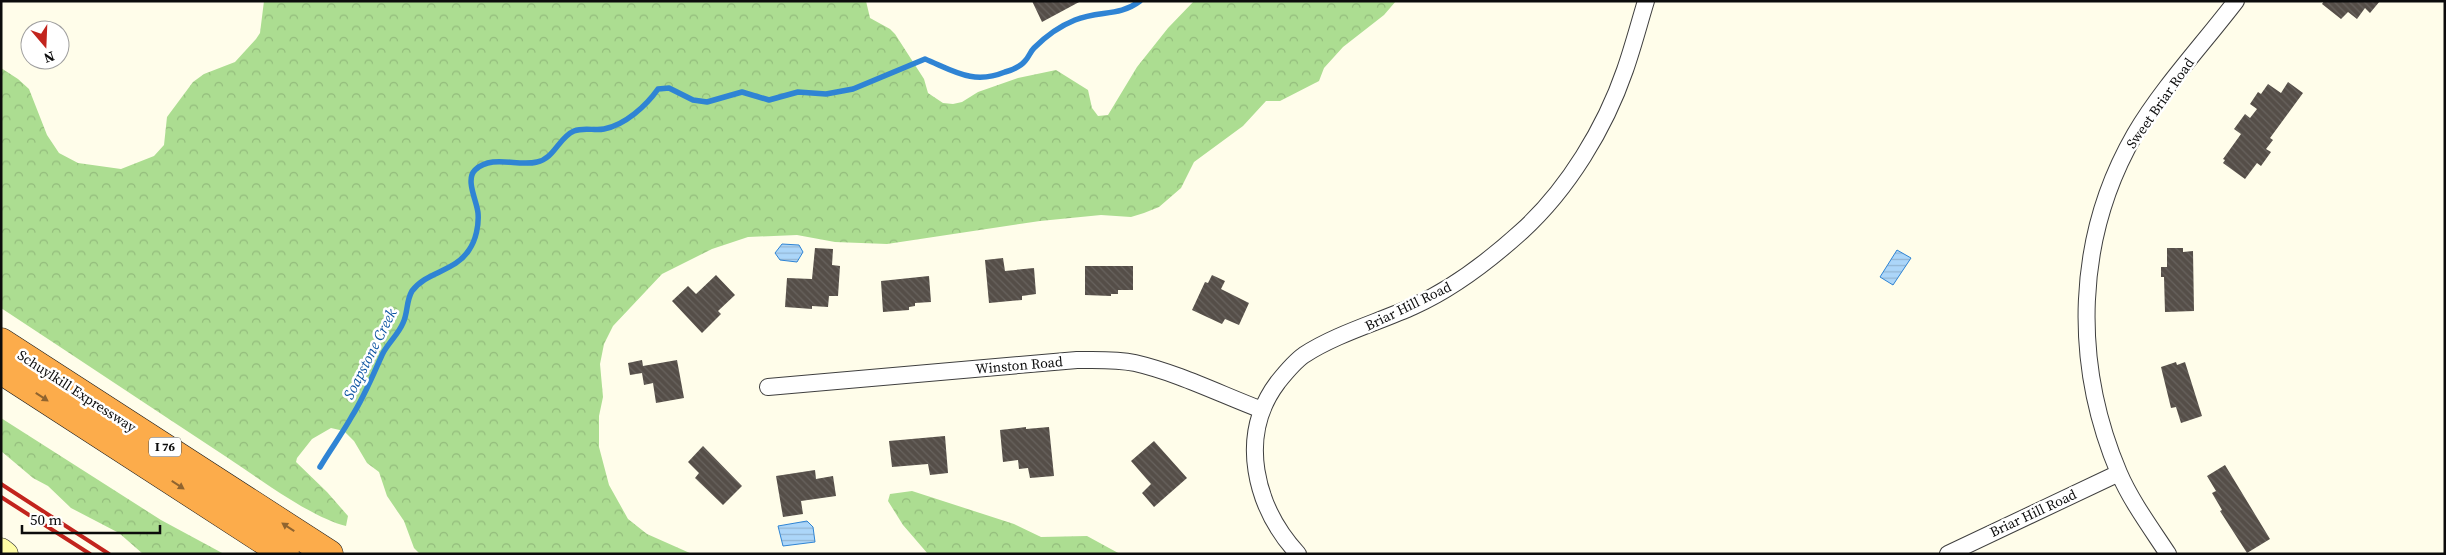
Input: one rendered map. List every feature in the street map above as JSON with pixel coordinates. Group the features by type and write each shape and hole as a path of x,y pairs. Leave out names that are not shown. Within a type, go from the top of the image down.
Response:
{"highway":[{"name":"Schuylkill Expressway","path":"1,342 329,554"},
{"name":"Schuylkill Expressway","path":"1,370 285,554"}],"street":[{"name":"Briar Hill Road","path":"1298,554 1284,539 1267,509 1258,483 1254,457 1256,435 1262,410 1283,376 1303,356 1322,344 1417,305 1454,284 1523,230 1575,168 1595,136 1612,103 1625,71 1646,1"},
{"name":"Sweet Briar Road","path":"2168,554 2119,473 2101,422 2087,356 2085,300 2096,229 2119,164 2136,132 2236,1"},
{"name":"Winston Road","path":"768,387 1077,360 1107,360 1135,363 1163,372 1262,410"},
{"name":"Briar Hill Road","path":"1948,554 2119,473"},
{"path":"1,550 6,554"}],"green space":[{"path":"264,1 866,1 870,18 890,29 895,34 924,79 928,93 943,103 953,104 962,102 978,92 1018,78 1056,70 1088,90 1092,108 1098,116 1108,115 1137,67 1168,28 1194,1 1396,1 1384,15 1343,47 1324,68 1319,81 1280,101 1266,101 1243,126 1194,162 1181,188 1159,207 1144,213 1131,217 1101,215 1040,221 887,244 835,242 797,235 748,237 712,249 662,274 613,326 604,344 600,364 603,397 599,416 599,447 609,485 628,519 647,534 692,554 420,554 414,548 404,521 387,496 379,472 367,463 354,441 344,431 331,428 312,439 296,462 327,492 348,516 346,526 317,515 286,496 1,308 1,68 29,89 47,135 59,153 78,163 121,169 154,156 164,145 167,117 193,82 204,74 235,62 256,39 260,33"},
{"path":"1,418 161,520 224,554 143,554 119,533 71,508 48,486 33,478 1,451"},
{"path":"912,491 1014,524 1041,537 1087,536 1120,554 928,554 903,525 888,501 890,494"}],"water":[{"path":"782,244 799,245 803,252 797,262 780,260 775,253"},
{"path":"1897,250 1911,258 1893,285 1880,277"},
{"path":"807,521 813,527 815,542 783,546 778,526"}],"building":[{"path":"1032,1 1081,1 1042,22"},
{"path":"2324,1 2380,1 2370,13 2365,8 2357,19 2348,12 2341,19 2322,4"},
{"path":"2288,82 2303,93 2270,138 2273,140 2266,149 2271,152 2261,166 2257,163 2245,179 2223,163 2225,160 2223,159 2241,134 2234,129 2245,114 2250,118 2257,109 2250,104 2258,92 2261,94 2268,84 2281,93"},
{"path":"815,248 833,249 832,265 840,266 838,296 829,296 828,307 812,306 812,309 785,307 787,278 812,279"},
{"path":"2167,248 2183,248 2183,252 2193,251 2194,311 2165,312 2164,277 2161,277 2161,267 2167,267"},
{"path":"1003,258 1005,271 1034,268 1036,294 1022,296 1022,300 989,303 985,260"},
{"path":"1085,266 1133,266 1133,290 1118,290 1118,294 1111,294 1111,296 1085,295"},
{"path":"716,275 735,295 718,311 721,314 702,333 672,301 688,286 696,294"},
{"path":"1212,275 1225,281 1221,289 1249,303 1239,325 1225,319 1222,324 1192,310 1205,282 1208,283"},
{"path":"929,276 931,302 915,303 915,306 909,307 909,310 883,312 881,281"},
{"path":"642,360 643,366 677,360 684,398 656,403 653,383 644,385 642,373 630,375 628,363"},
{"path":"2176,362 2177,365 2185,362 2202,416 2181,423 2176,407 2171,408 2161,367"},
{"path":"1026,427 1026,429 1049,427 1054,476 1030,478 1028,468 1019,469 1018,460 1003,462 1000,430"},
{"path":"945,436 948,473 930,475 928,464 892,467 889,441"},
{"path":"1154,441 1187,478 1154,507 1142,493 1151,484 1131,461"},
{"path":"703,446 742,486 723,505 695,478 699,473 688,462"},
{"path":"2225,465 2270,539 2247,553 2220,511 2222,510 2212,493 2216,491 2207,476"},
{"path":"815,470 816,479 833,476 836,496 801,501 803,514 783,517 776,476"}],"waterway":[{"name":"Soapstone Creek","path":"320,467 356,409 384,351 401,327 412,291 425,279 456,263 474,242 478,218 471,179 475,170 482,165 497,162 530,163 543,160 548,157 564,138 574,131 604,129 627,119 641,108 658,89 669,88 693,100 707,102 742,92 769,100 798,92 826,94 853,89 925,59 964,75 973,77 994,76 1021,65 1043,40 1069,22 1092,15 1124,9 1140,1"}],"railway":[{"path":"1,484 109,554"},
{"path":"1,497 90,554"}]}
